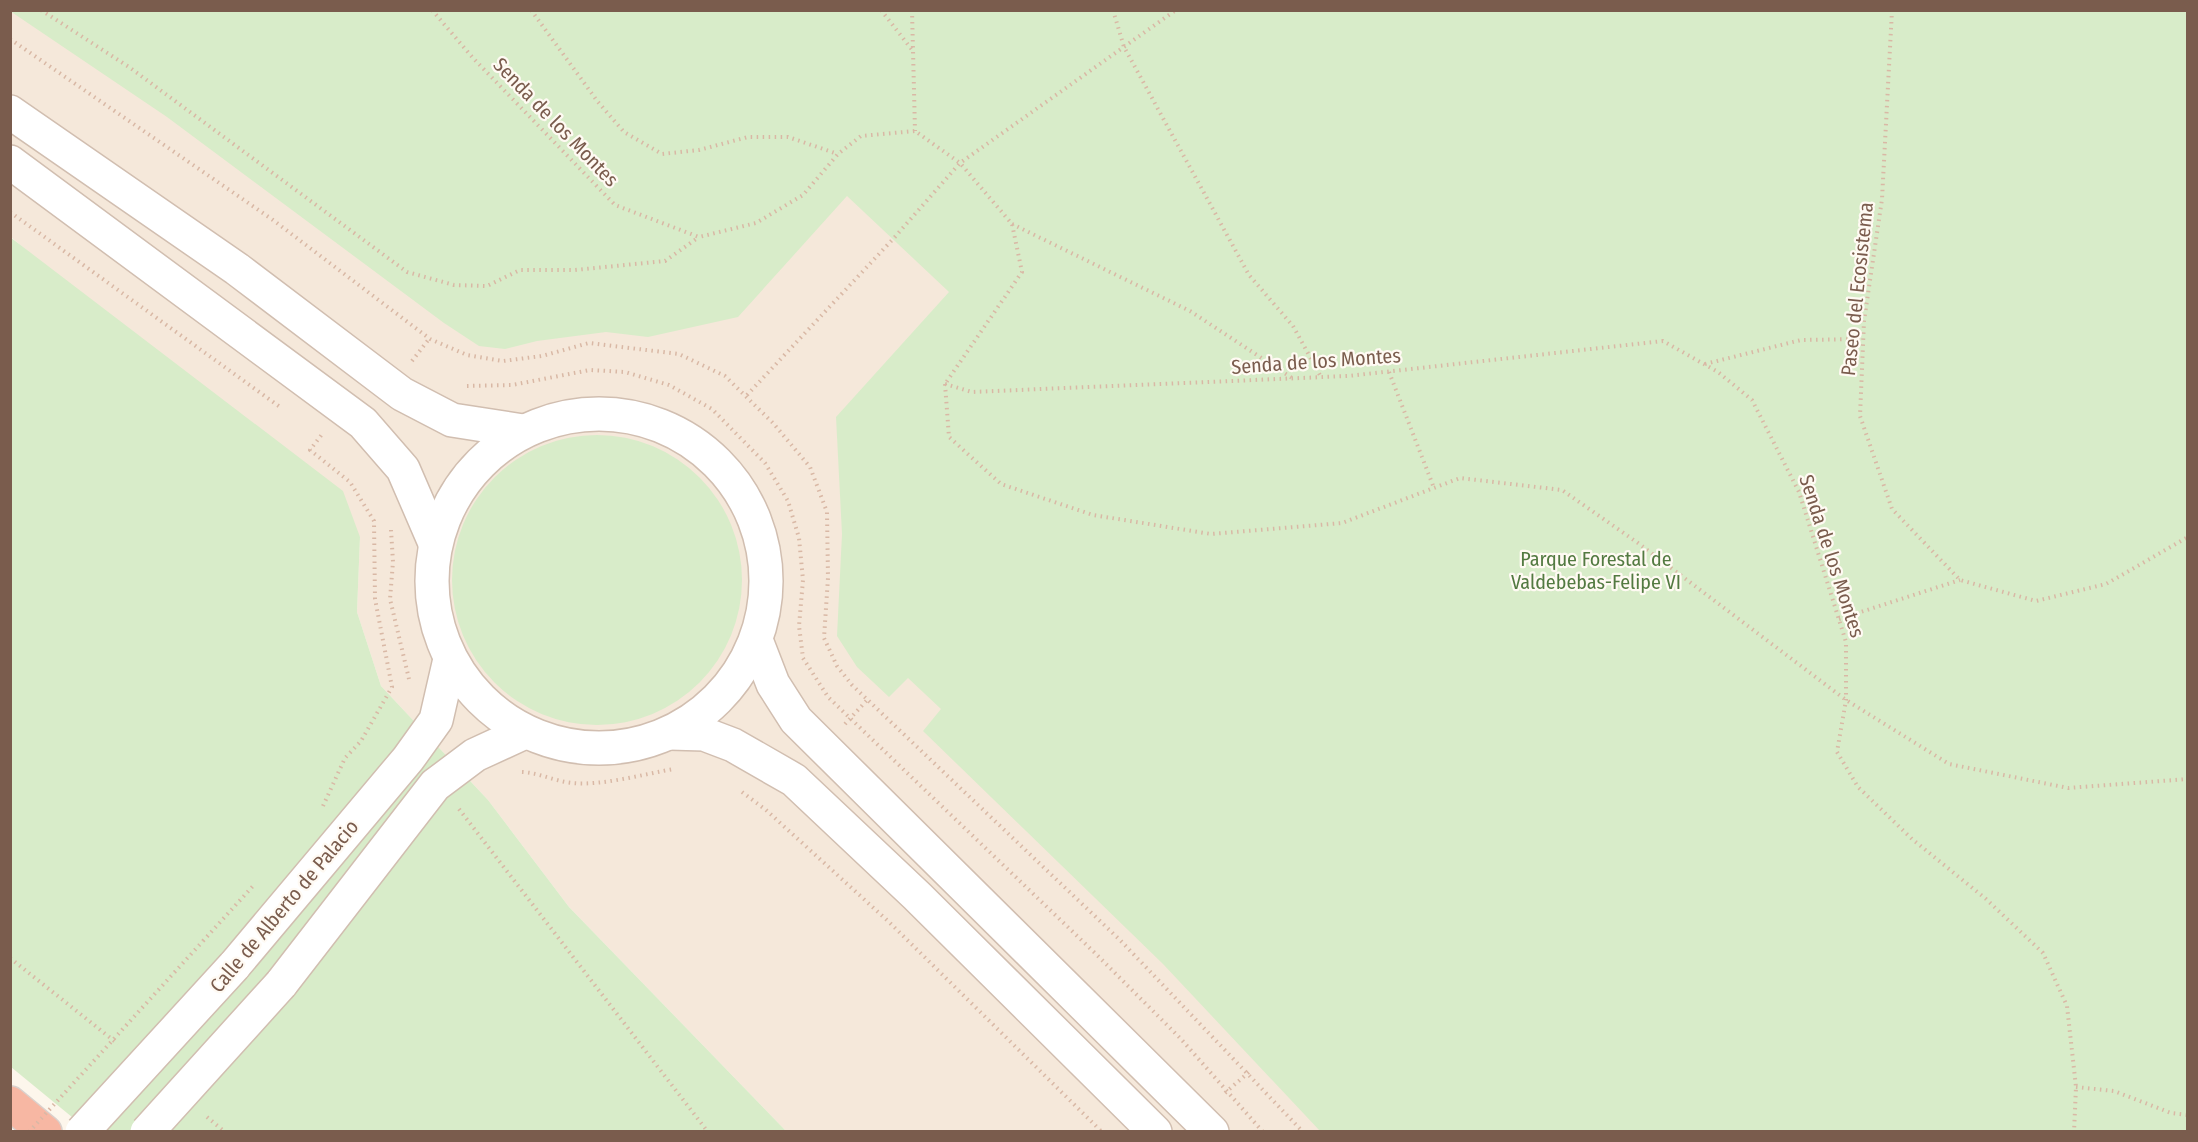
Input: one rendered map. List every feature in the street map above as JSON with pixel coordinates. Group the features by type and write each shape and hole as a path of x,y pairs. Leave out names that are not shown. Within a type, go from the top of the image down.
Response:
{"highway":[{"path":"10,1103 45,1131"}],"street":[{"path":"10,112 237,269 402,394 452,420 524,431"},
{"path":"10,162 363,423 404,469 435,543"},
{"path":"621,414 670,428 712,455 744,494 763,541 767,591 756,640 736,678 706,710 670,733 622,747 573,747 525,732 482,701 450,659 436,622 433,602 431,582 435,543 453,497 459,489 484,459 524,431 571,415 621,414"},
{"path":"756,640 773,684 796,720 1212,1131"},
{"name":"Calle de Alberto de Palacio","path":"82,1131 234,966 408,759 436,720 450,659"},
{"name":"Calle de Alberto de Palacio","path":"147,1131 281,984 435,786 475,755 525,732"},
{"path":"670,733 704,734 733,745 794,780 917,896 1155,1131"}],"path":[{"path":"41,10 129,67 407,272 454,285 487,286 520,270 575,270 665,261 699,237 756,223 803,195 838,154 861,135 915,131 960,164 1012,224 1190,311 1292,378"},
{"name":"Senda de los Montes","path":"432,10 473,58 615,204 699,237"},
{"path":"531,10 598,102 624,132 662,154 699,150 748,136 788,137 838,154"},
{"path":"881,10 913,51"},
{"path":"912,10 915,131"},
{"path":"1113,10 1124,47 1249,275 1293,326 1321,377"},
{"path":"747,395 960,164 1176,10"},
{"name":"Paseo del Ecosistema","path":"1892,10 1882,199 1863,339 1860,416 1892,509 1960,580"},
{"path":"10,39 273,220 429,339 467,355 503,361 542,356 589,343 679,354 725,376 747,395 810,467 827,512 828,578 824,638 837,666 852,685 869,698 1120,940 1249,1072 1303,1131"},
{"path":"10,212 282,408"},
{"path":"1012,224 1023,272 945,384 949,437 1001,484 1093,515 1211,534 1342,523 1460,478 1562,490 1638,543 1846,700 1949,764 2068,788 2187,779"},
{"path":"420,367 411,362 429,339"},
{"path":"1704,364 1801,340 1863,339"},
{"name":"Senda de los Montes","path":"945,384 972,392 1321,377 1389,372 1663,341 1704,364 1752,400 1799,492 1846,642 1846,700 1837,752 1858,787 1912,839 1986,899 2043,953 2067,1006 2076,1087 2074,1131"},
{"path":"462,386 512,385 590,370 625,372 669,385 712,409 765,463 788,501 799,538 803,580 799,626 803,658 828,697 1114,972 1181,1039 1263,1131"},
{"path":"1389,372 1434,488"},
{"path":"310,429 320,436 310,450 350,482 374,520 375,599 392,687 361,741 345,758 322,807"},
{"path":"390,520 393,562 390,599 409,681"},
{"path":"1839,619 1960,580 2036,601 2106,584 2187,537"},
{"path":"839,731 869,698"},
{"path":"516,771 540,773 554,779 574,783 682,768"},
{"path":"738,790 766,810 889,922 1102,1131"},
{"path":"452,818 468,802"},
{"path":"459,810 708,1131"},
{"path":"29,1131 203,941"},
{"path":"10,958 94,1025"},
{"path":"1221,1097 1249,1072"},
{"path":"2076,1087 2114,1091 2171,1113 2187,1115"}],"shaded area":[{"name":"Parque Forestal de Valdebebas-Felipe VI","path":"10,11 2187,11 2187,1131 786,1131 569,907 488,800 381,686 357,612 360,537 11,237"}],"green space":[{"name":"Parque Forestal de Valdebebas-Felipe VI","path":"10,11 2187,11 2187,1131 1320,1131 1163,964 923,731 941,709 908,678 889,697 857,667 837,636 842,534 836,417 949,292 847,196 738,317 648,337 606,332 537,341 505,349 479,346 444,323 167,117"},
{"path":"10,237 343,491 360,537 357,612 381,686 488,800 569,907 786,1131 89,1131 11,1067"},
{"path":"597,435 625,438 665,452 689,468 709,488 731,525 739,552 742,580 739,608 725,648 709,672 689,692 652,714 625,722 597,725 569,722 529,708 505,692 485,672 463,635 455,608 452,580 455,552 469,512 485,488 505,468 542,446 569,438"}]}
